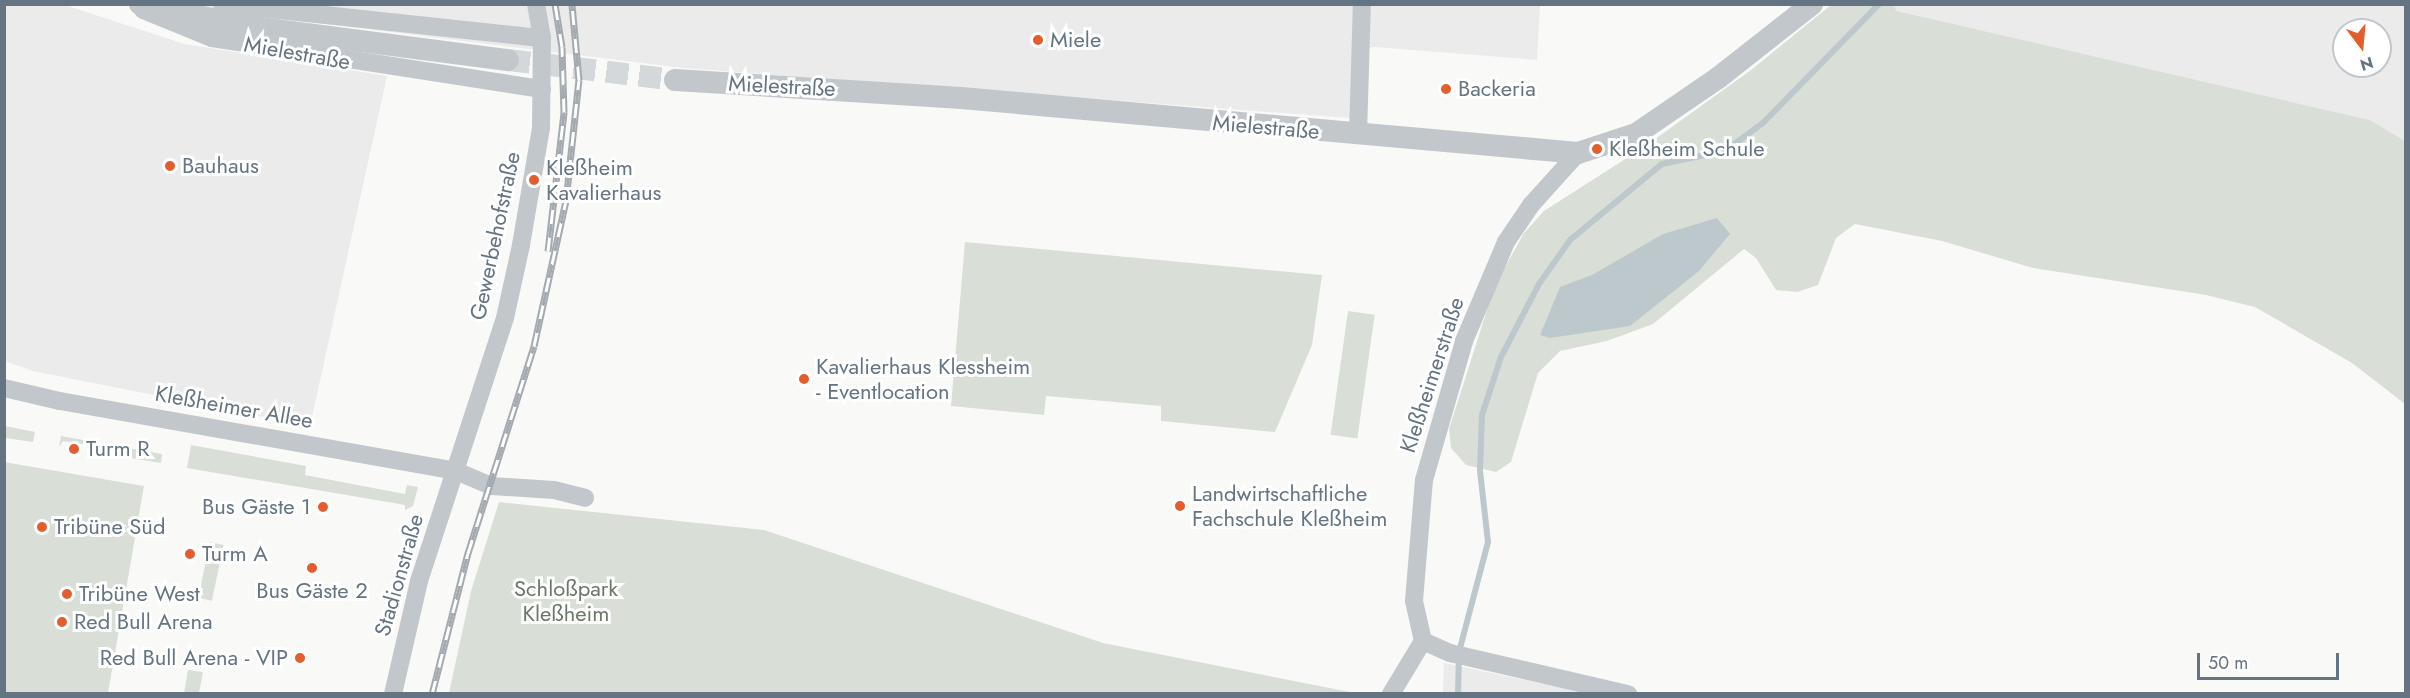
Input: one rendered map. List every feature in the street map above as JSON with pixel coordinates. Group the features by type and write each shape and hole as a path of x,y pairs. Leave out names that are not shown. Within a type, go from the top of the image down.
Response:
{"street":[{"name":"Mielestraße","path":"130,4 212,38 542,89"},
{"name":"Mielestraße","path":"140,4 245,26 508,60"},
{"name":"Mielestraße","path":"222,4 543,38"},
{"name":"Gewerbehofstraße","path":"456,471 505,318 534,180 542,89 543,38 536,4"},
{"path":"1358,135 1362,4"},
{"name":"Mielestraße","path":"675,80 961,98 1578,153 1636,134 1718,78 1812,4"},
{"name":"Kleßheimerstraße","path":"1423,641 1414,601 1424,480 1464,340 1506,242 1531,205 1578,153"},
{"name":"Kleßheimer Allee","path":"4,388 60,401 456,471 492,486 554,490 585,498"},
{"name":"Stadionstraße","path":"393,693 419,581 456,471"},
{"path":"1391,693 1423,641 1450,653 1628,693"}],"shaded area":[{"path":"62,4 184,44 387,76 310,426 33,371 5,361 5,5"},
{"path":"172,5 1540,5 1537,60 1375,47 1356,49 1350,118 683,68"},
{"path":"1893,5 2405,5 2405,141 2370,120 1897,11"},
{"path":"1717,218 1730,234 1699,271 1630,326 1550,338 1540,335 1560,287 1592,275 1663,234"},
{"path":"1444,663 1587,693 1443,694"}],"green space":[{"path":"1831,5 1893,5 1897,11 2370,120 2405,141 2405,404 2352,363 2255,307 2206,295 2033,268 1942,241 1855,224 1836,238 1818,285 1797,292 1776,290 1756,258 1744,249 1653,324 1607,341 1560,351 1538,373 1511,462 1496,472 1466,465 1451,448 1449,429 1495,285 1524,233 1544,211 1644,147 1751,70"},
{"path":"965,242 1322,275 1312,345 1275,432 1161,421 1161,406 1046,396 1044,415 951,406"},
{"path":"1348,311 1375,315 1357,439 1331,435"},
{"path":"5,426 35,432 33,442 5,438"},
{"path":"61,436 162,454 161,463 87,451 88,445 63,441 59,447"},
{"path":"191,445 306,466 305,475 405,494 407,485 418,487 413,506 405,510 405,505 187,468"},
{"name":"Red Bull Arena","path":"4,462 144,486 108,693 5,693"},
{"name":"Schloßpark Kleßheim","path":"499,502 764,530 1103,643 1355,693 449,693 471,591"},
{"path":"210,542 224,545 212,601 198,598"},
{"path":"188,670 203,672 199,693 184,693"}],"waterway":[{"path":"1458,694 1459,652 1488,542 1480,471 1482,415 1501,357 1539,284 1570,240 1662,164 1725,151 1764,122 1879,4"}],"tunnel":[{"path":"508,60 675,80"}],"railway":[{"path":"548,251 564,112 562,47 555,4"},
{"path":"432,694 468,553 534,346 566,201 579,80 572,4"}],"place":[{"name":"Miele","path":"1038,40"},
{"name":"Backeria","path":"1446,89"},
{"name":"Kleßheim Schule","path":"1597,149"},
{"name":"Bauhaus","path":"170,166"},
{"name":"Kleßheim Kavalierhaus","path":"534,180"},
{"name":"Kavalierhaus Klessheim - Eventlocation","path":"804,379"},
{"name":"Turm R","path":"74,449"},
{"name":"Landwirtschaftliche Fachschule Kleßheim","path":"1180,506"},
{"name":"Bus Gäste 1","path":"323,507"},
{"name":"Tribüne Süd","path":"42,527"},
{"name":"Turm A","path":"190,554"},
{"name":"Bus Gäste 2","path":"312,568"},
{"name":"Tribüne West","path":"67,594"},
{"name":"Red Bull Arena","path":"62,622"},
{"name":"Red Bull Arena - VIP","path":"300,658"}]}
